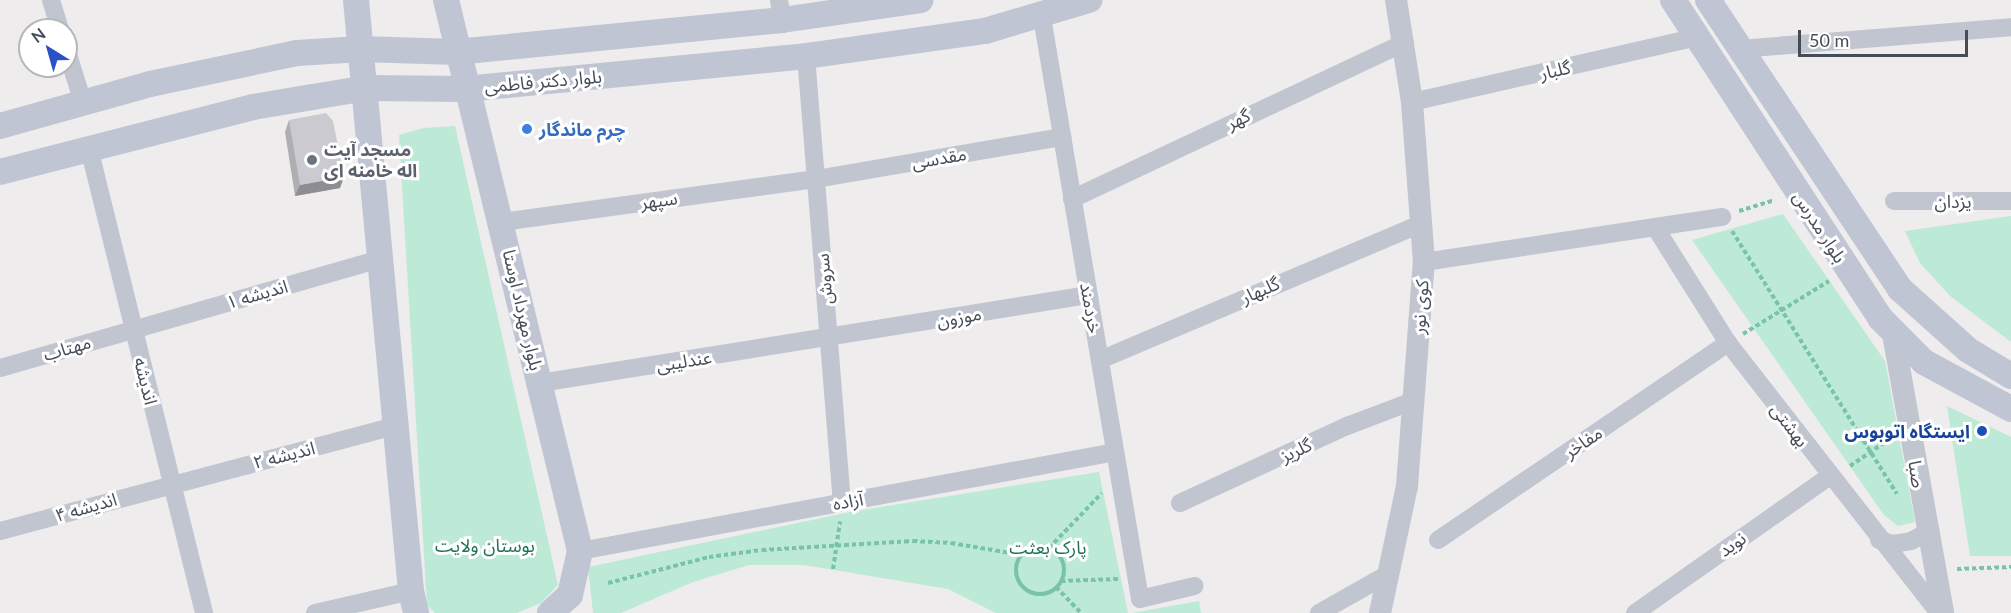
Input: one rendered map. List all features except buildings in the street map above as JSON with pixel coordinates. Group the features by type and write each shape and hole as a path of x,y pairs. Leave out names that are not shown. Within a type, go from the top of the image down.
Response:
{"main road":[{"path":"356,0 414,602"},
{"name":"بلوار مهرداد اوستا","path":"446,0 456,52 502,222 580,551 567,604 550,613"},
{"name":"بلوار دکتر فاطمی","path":"0,126 249,62 361,49 456,52 781,10 921,0"},
{"name":"بلوار دکتر فاطمی","path":"0,172 253,107 366,88 465,88 806,56 975,33 1042,17 1089,0"},
{"name":"بلوار مدرس","path":"1673,0 1847,270 1893,334 1924,362 2011,409"},
{"name":"بلوار مدرس","path":"1708,0 1822,175 1909,300 1968,350 2011,376"},
{"path":"1797,192 1822,175"}],"street":[{"path":"51,0 56,18"},
{"name":"کوی نور","path":"1380,613 1407,486 1424,262 1412,102 1405,42 1396,0"},
{"name":"خردمند","path":"1042,17 1140,599 1194,586"},
{"path":"1739,49 2011,27"},
{"name":"گلبار","path":"1412,102 1698,37"},
{"name":"گهر","path":"1072,200 1405,42"},
{"name":"سروش","path":"806,56 842,502"},
{"path":"75,78 83,103"},
{"name":"مقدسی","path":"816,179 1062,137"},
{"name":"اندیشه","path":"89,148 204,613"},
{"name":"سپهر","path":"502,222 816,179"},
{"name":"یزدان","path":"1894,201 2011,201"},
{"path":"1424,262 1722,217"},
{"name":"گلبهار","path":"1100,360 1422,223"},
{"name":"بهشتی","path":"1655,227 1728,343 1879,540 1941,613"},
{"name":"اندیشه ۱","path":"134,329 380,259"},
{"name":"موزون","path":"829,339 1089,295"},
{"name":"مهتاب","path":"0,368 134,329"},
{"name":"صبا","path":"1893,334 1941,613"},
{"name":"عندلیبی","path":"540,383 829,339"},
{"name":"مفاخر","path":"1438,540 1728,343"},
{"name":"گلریز","path":"1180,503 1347,426 1413,401"},
{"name":"اندیشه ۲","path":"172,483 396,426"},
{"name":"آزاده","path":"580,551 1115,452"},
{"name":"نوید","path":"1635,613 1831,477"},
{"name":"اندیشه ۴","path":"0,531 172,483"},
{"path":"1879,540 1893,544 1911,542 1926,532"},
{"path":"1319,613 1388,574"},
{"path":"315,613 414,602"}],"path":[{"path":"1797,192 1722,217 1900,497 1922,505"},
{"path":"1728,343 1847,270"},
{"path":"1831,477 1909,426"},
{"path":"1049,548 1063,565 1061,581 1056,587 1043,594 1023,586 1017,573 1022,555 1031,548 1049,548 1119,475"},
{"path":"833,569 842,502"},
{"path":"608,583 709,557 837,547 922,542 1022,555"},
{"path":"1933,570 2011,567"},
{"path":"1061,581 1137,578"},
{"path":"1056,587 1081,613"}],"green space":[{"name":"بوستان ولایت","path":"455,126 558,585 541,603 517,613 435,613 427,605 399,135 424,128"},
{"path":"1783,214 1885,361 1915,522 1898,526 1884,515 1692,240"},
{"path":"2011,216 2011,342 1950,296 1920,263 1905,231"},
{"path":"1947,406 2011,437 2011,556 1970,556"},
{"name":"پارک بعثت","path":"1099,472 1128,613 996,613 948,589 804,565 749,565 693,582 621,613 593,613 588,567 850,512"},
{"path":"1199,601 1201,613 1132,613"}],"place":[{"name":"چرم ماندگار","path":"527,129"},
{"name":"مسجد آیت اله خامنه ای","path":"312,160"},
{"name":"ایستگاه اتوبوس","path":"1982,431"}]}
